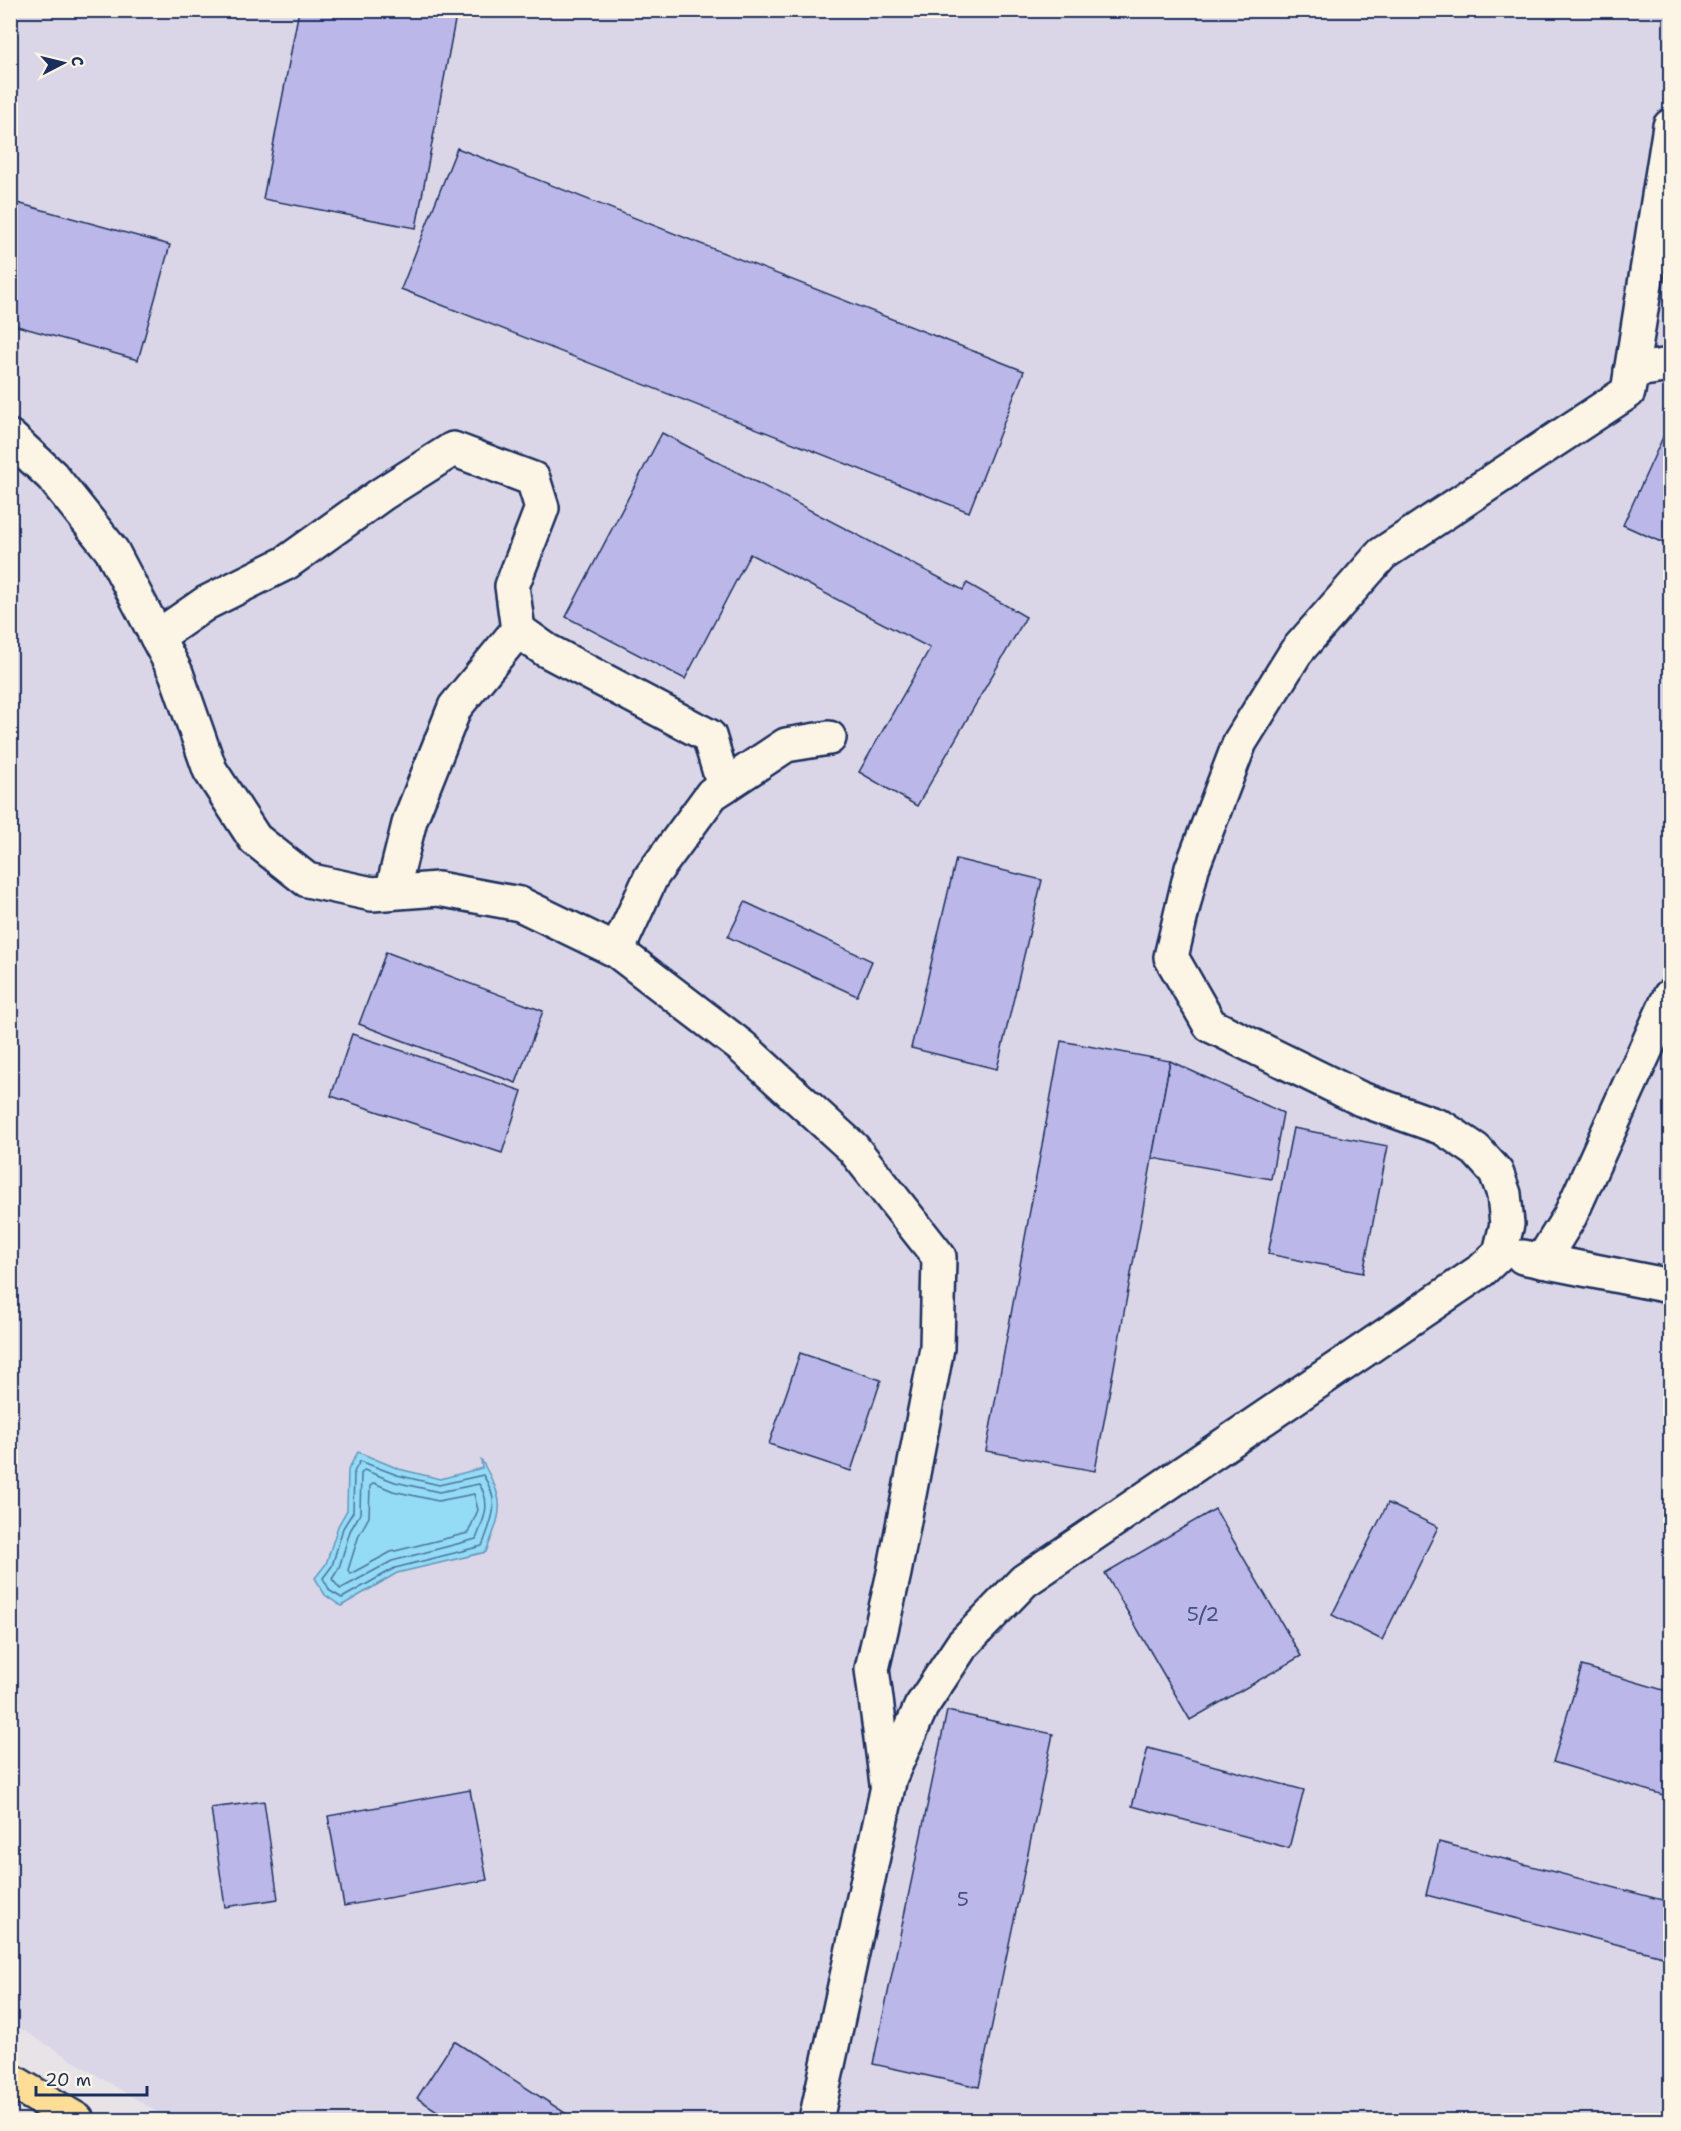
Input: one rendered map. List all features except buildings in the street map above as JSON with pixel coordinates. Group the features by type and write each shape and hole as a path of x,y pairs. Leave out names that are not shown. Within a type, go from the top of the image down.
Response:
{"main road":[{"path":"10,2080 77,2121"}],"street":[{"path":"816,2121 890,1777 927,1698 962,1645 1024,1581 1368,1345 1482,1270 1500,1253 1508,1224 1504,1194 1496,1172 1476,1150 1443,1128 1361,1099 1210,1025 1171,957 1192,868 1240,742 1296,652 1382,554 1628,392 1671,126"},
{"path":"1631,371 1671,365"},
{"path":"10,437 52,476 112,551 176,673 210,770 255,839 307,880 372,894 438,889 520,904 617,951 741,1046 853,1148 939,1257 938,1348 894,1573 872,1669 888,1789"},
{"path":"157,637 206,603 286,563 382,494 453,449 532,479 542,508 513,586 518,630 455,707 410,820 392,892"},
{"path":"518,630 546,650 709,736 724,786"},
{"path":"617,951 651,877 712,794 786,745 829,738"},
{"path":"1542,1261 1570,1216 1671,996"},
{"path":"1500,1253 1671,1286"}],"shaded area":[{"path":"10,11 1670,11 1670,2120 170,2120 11,2023"}],"water":[{"path":"358,1452 399,1469 440,1479 482,1468 481,1459 498,1496 499,1505 499,1514 486,1552 397,1573 341,1606 325,1595 315,1578 326,1564 338,1526 347,1510 348,1470"}]}
